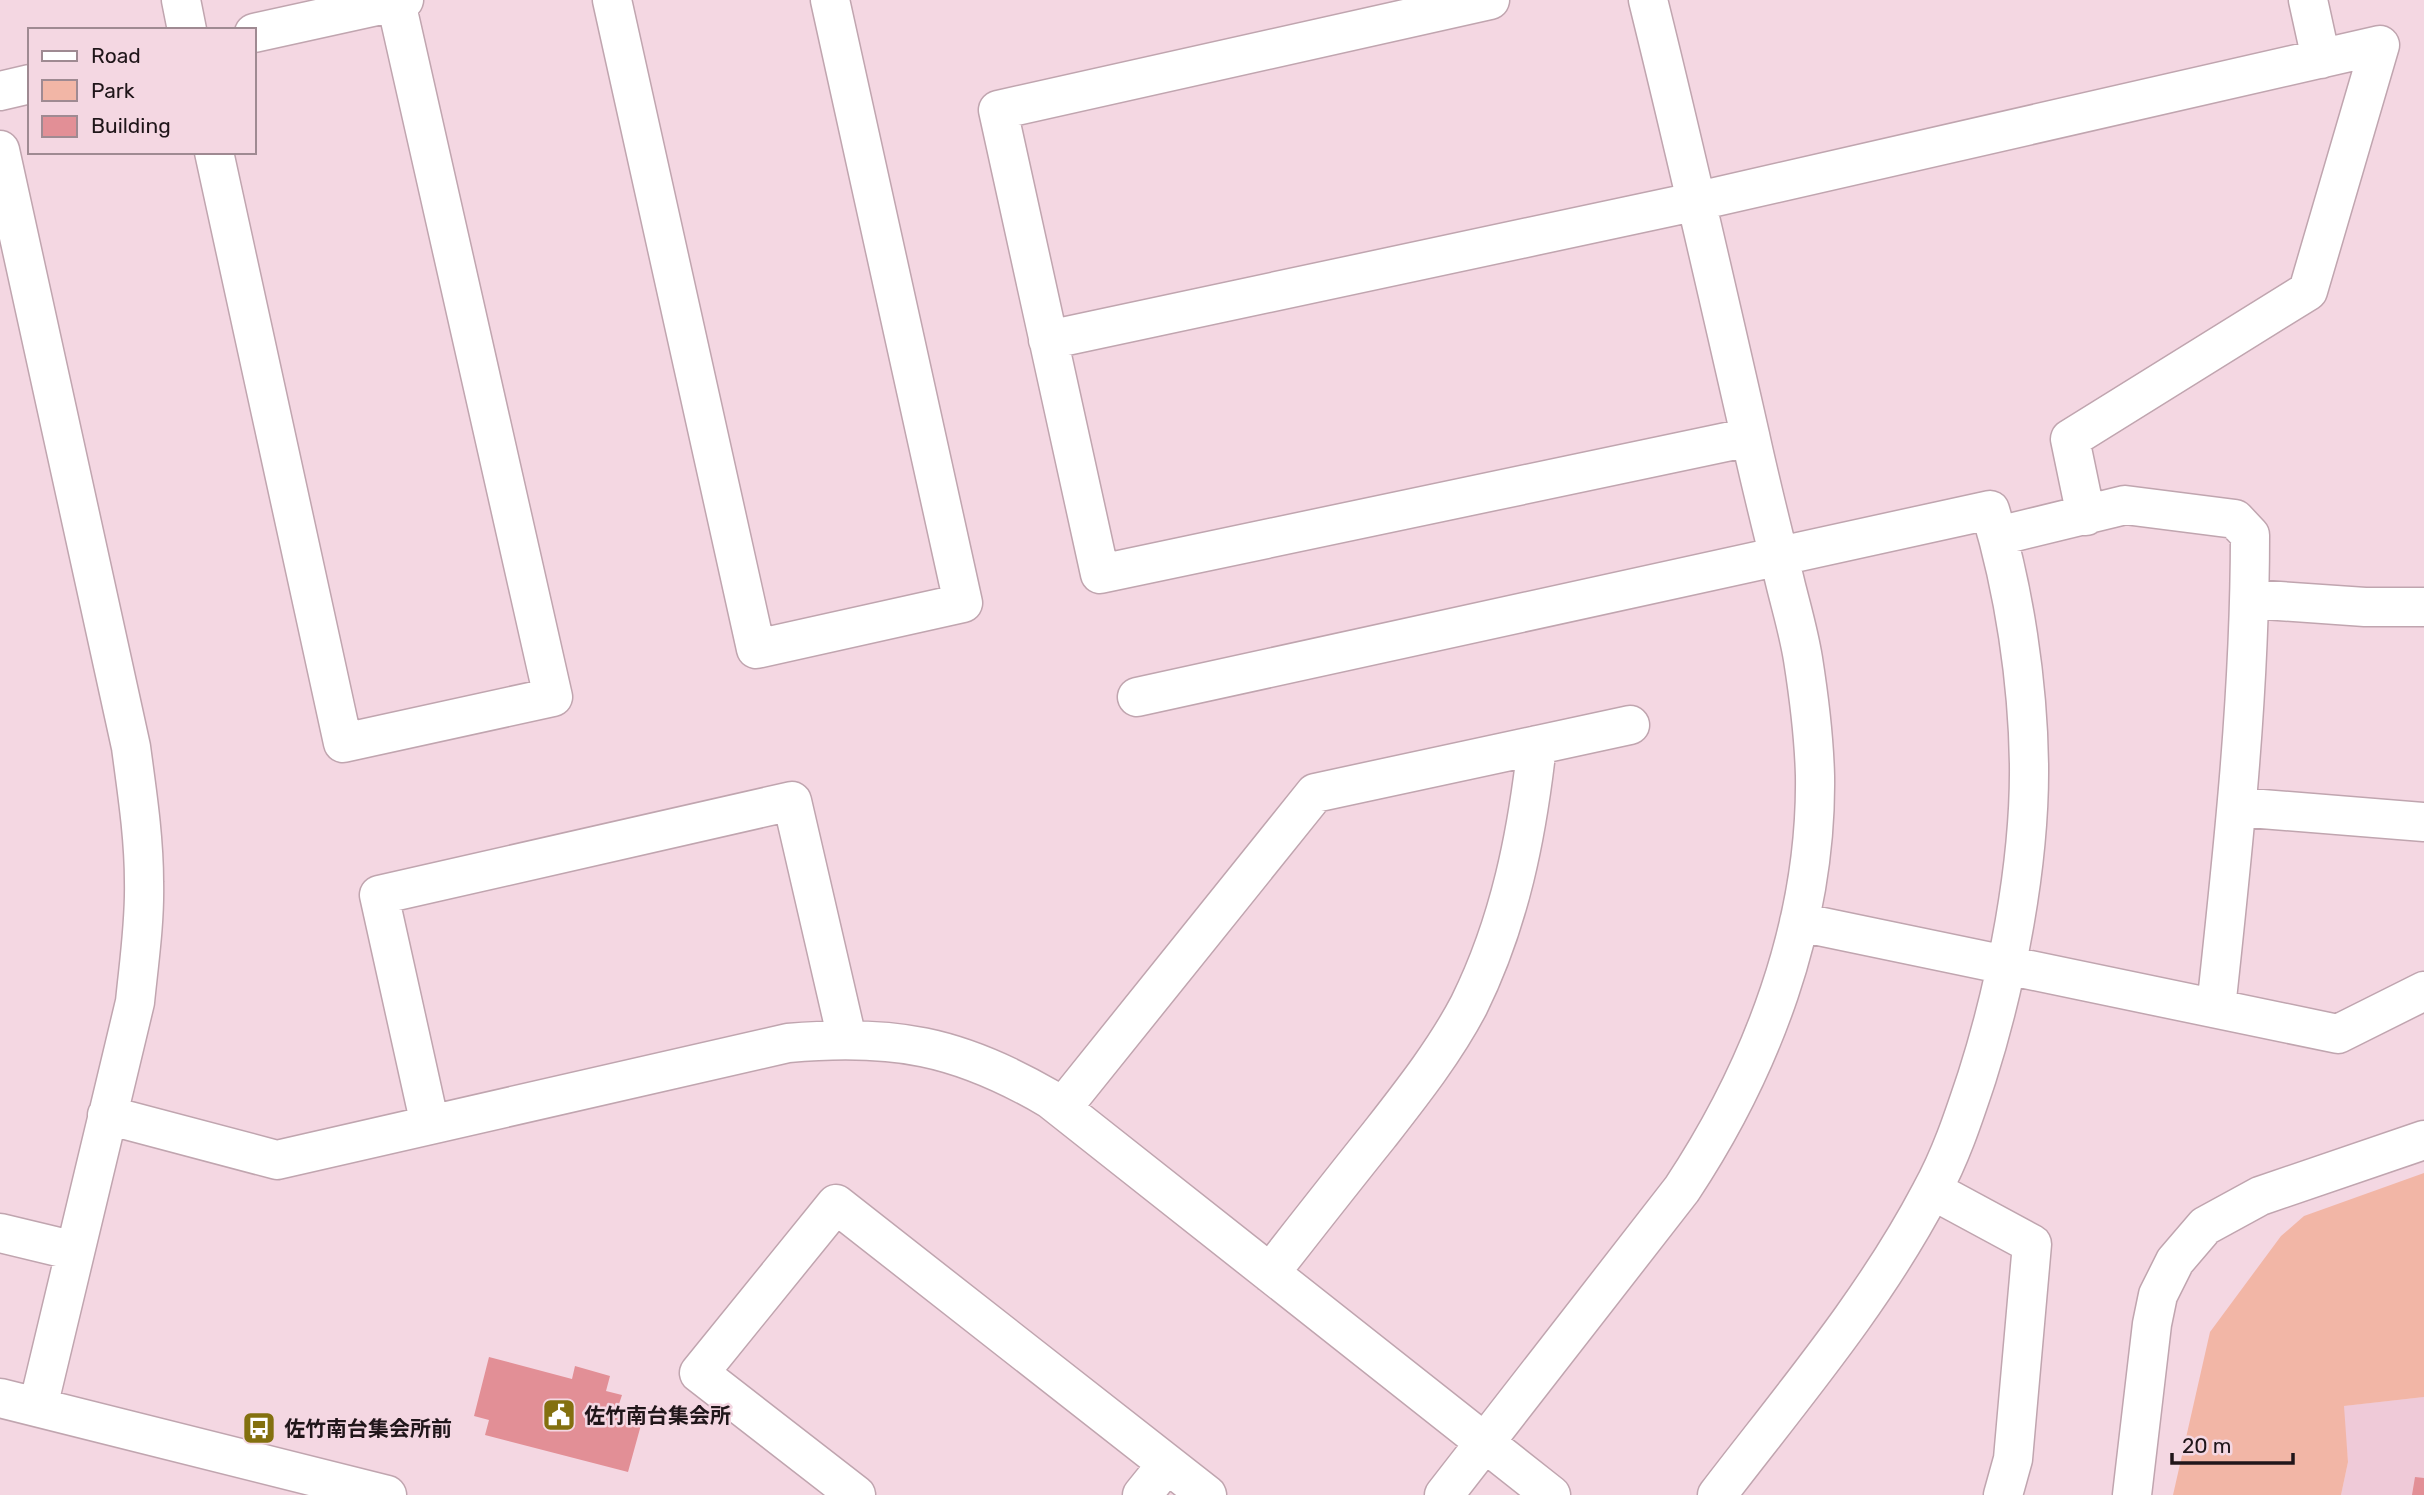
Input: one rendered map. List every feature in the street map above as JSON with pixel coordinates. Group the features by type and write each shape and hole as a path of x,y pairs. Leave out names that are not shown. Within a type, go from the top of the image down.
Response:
{"street":[{"path":"181,0 187,28"},
{"path":"612,0 756,649 963,603 830,0"},
{"path":"1490,0 998,110 1100,574 1750,438"},
{"path":"1444,1495 1682,1189 1711,1145 1759,1049 1778,996 1799,922 1811,841 1815,776 1803,656 1750,438 1698,201 1648,0"},
{"path":"2308,0 2321,59"},
{"path":"214,154 343,743 553,697 400,1 256,33"},
{"path":"1048,340 1698,201 2380,45 2308,291 2070,439 2086,516"},
{"path":"0,91 28,84"},
{"path":"0,150 131,747 141,820 145,884 135,1002 38,1407"},
{"path":"1998,536 2125,505 2235,520 2250,535 2250,599 2237,807 2216,1009"},
{"path":"1137,697 1990,510 1998,536 2014,618 2026,701 2029,767 2023,857 2007,965 1987,1044 1962,1120 1932,1190 1897,1252 1832,1346 1717,1495"},
{"path":"2250,599 2365,607 2424,607"},
{"path":"1062,1108 1315,793 1630,724"},
{"path":"1270,1273 1406,1100 1468,1006 1499,935 1518,868 1530,807 1537,745"},
{"path":"429,1125 379,895 792,801 847,1040"},
{"path":"2237,807 2424,822"},
{"path":"1799,922 2338,1034 2424,991"},
{"path":"107,1115 277,1160 788,1043 847,1040 900,1042 938,1049 1017,1079 1062,1108 1551,1495"},
{"path":"2132,1495 2152,1324 2158,1295 2175,1261 2205,1226 2260,1196 2424,1140"},
{"path":"1932,1190 2032,1244 2013,1459 2003,1495"},
{"path":"856,1495 699,1373 836,1204 1207,1495"},
{"path":"0,1233 75,1251"},
{"path":"0,1398 387,1495"},
{"path":"1142,1495 1167,1464"}],"shaded area":[{"path":"2424,1397 2424,1495 2341,1495 2348,1462 2343,1406"}],"green space":[{"path":"2424,1173 2424,1397 2344,1406 2348,1462 2341,1495 2173,1495 2210,1332 2281,1236 2304,1216"}],"building":[{"name":"佐竹南台集会所","path":"489,1357 572,1379 575,1366 610,1376 606,1391 622,1395 618,1407 644,1414 628,1472 485,1435 489,1420 474,1416"},
{"path":"2415,1477 2424,1478 2424,1495 2412,1495"}],"place":[{"name":"佐竹南台集会所","path":"559,1415"},
{"name":"佐竹南台集会所前","path":"259,1428"}]}
